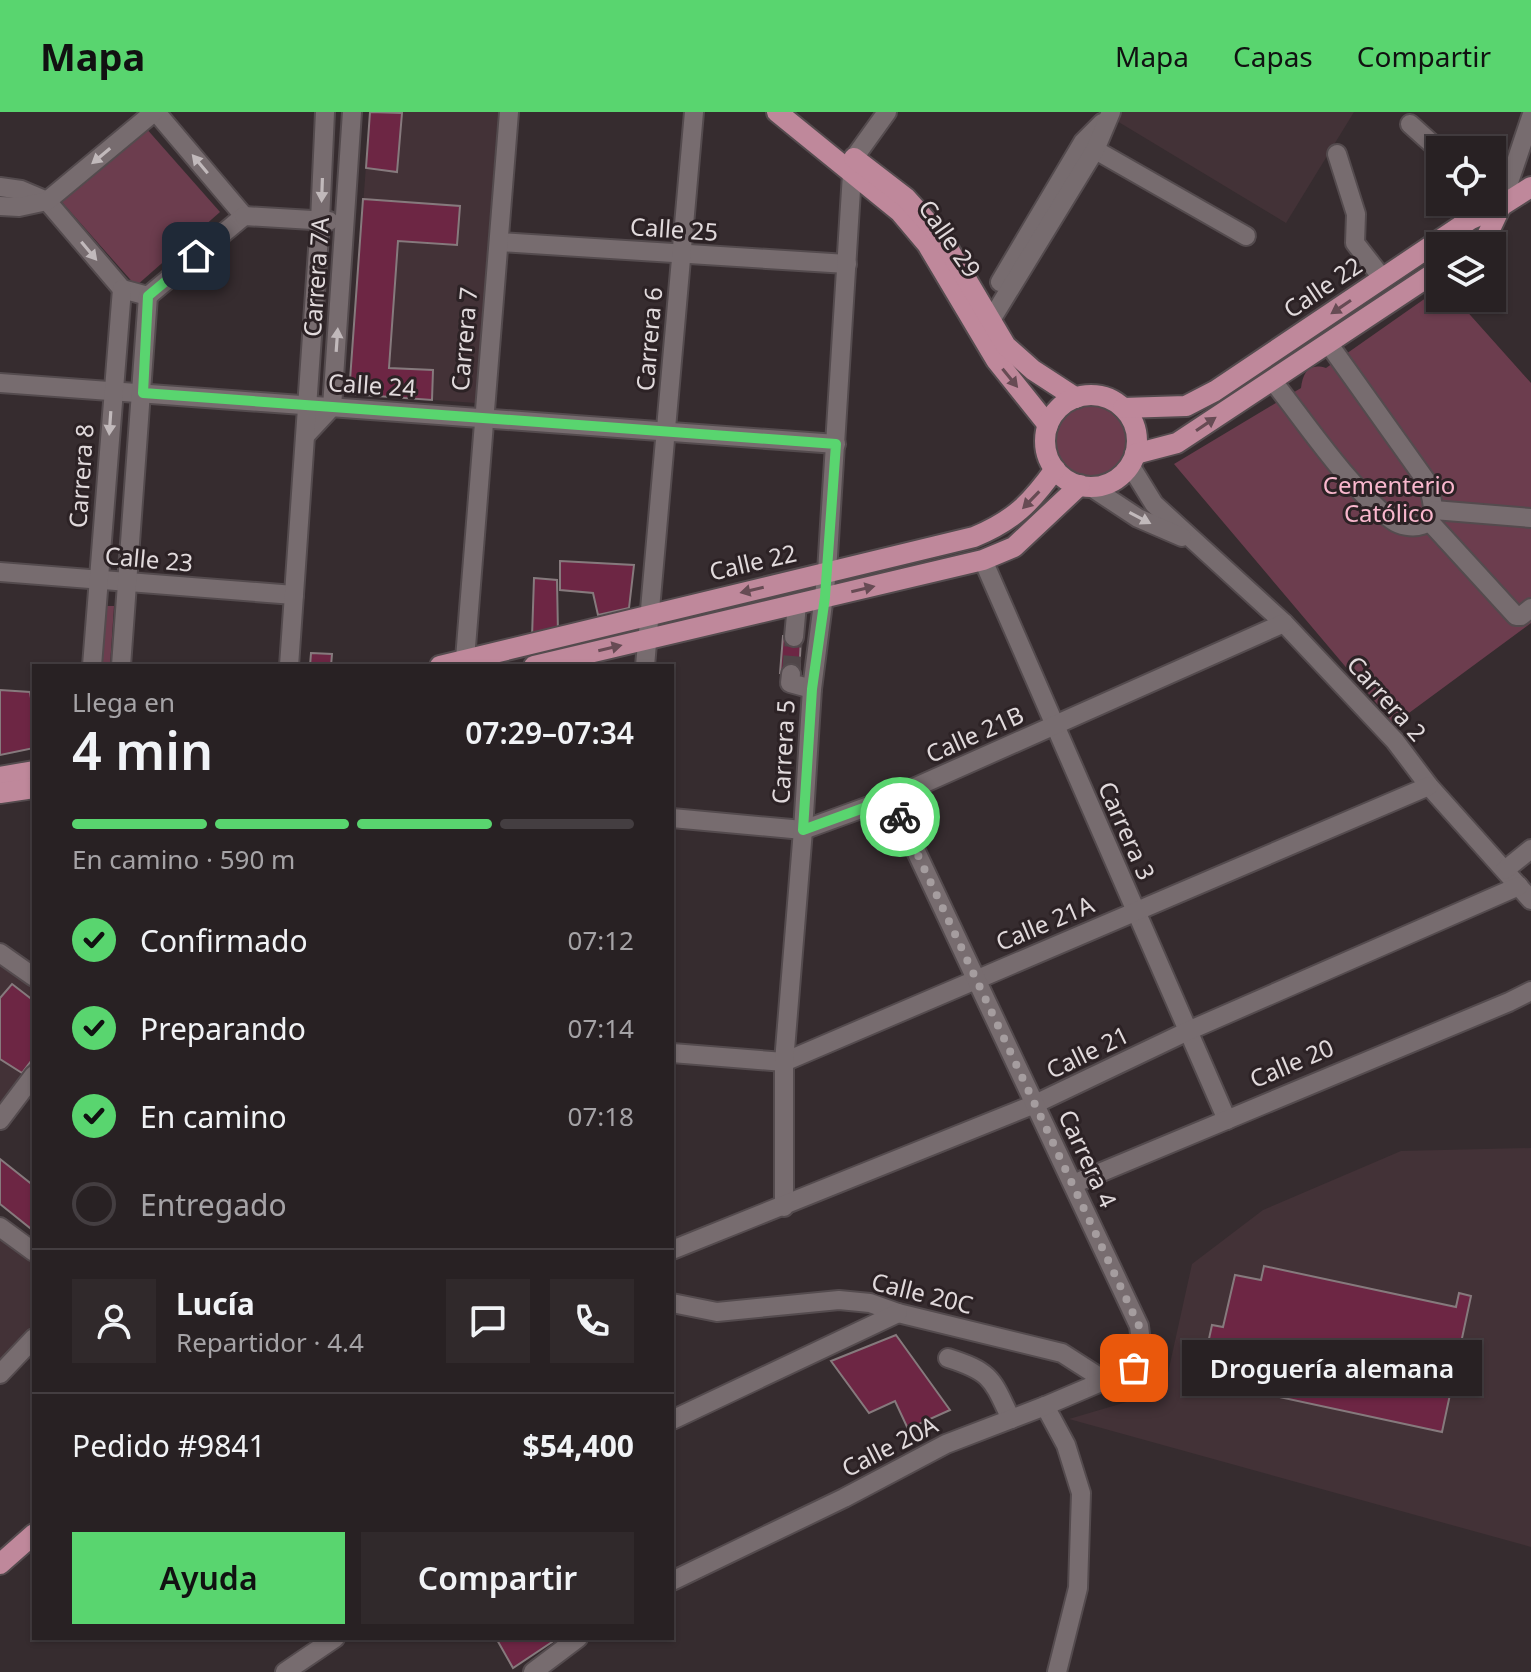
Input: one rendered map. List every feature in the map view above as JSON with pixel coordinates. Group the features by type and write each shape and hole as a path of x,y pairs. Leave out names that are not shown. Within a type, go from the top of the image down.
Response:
{"main road":[{"name":"Calle 29","path":"777,112 853,166"},
{"name":"Calle 29","path":"799,112 900,212 927,244 980,319 1006,346 1033,370 1076,398"},
{"name":"Calle 22","path":"1506,203 1531,187"},
{"name":"Calle 22","path":"1123,408 1186,406 1215,391 1424,252 1465,216"},
{"name":"Calle 22","path":"1132,460 1177,443 1426,279"},
{"name":"Calle 29","path":"980,319 996,360 1048,425"},
{"path":"1101,396 1123,408 1135,430 1132,460 1113,481 1086,486 1066,480 1047,456 1045,440 1054,413 1076,398 1101,396"},
{"name":"Calle 22","path":"465,662 974,537 1002,525 1033,500 1055,469"},
{"name":"Calle 22","path":"542,664 983,560 1014,547 1086,486"},
{"path":"0,777 32,771"},
{"path":"0,793 32,788"},
{"path":"3,1556 32,1535"}],"street":[{"path":"0,206 19,207 47,201 155,112 244,216"},
{"name":"Carrera 7A","path":"289,664 325,112"},
{"name":"Carrera 7A","path":"332,407 352,112"},
{"name":"Carrera 7","path":"465,662 509,112"},
{"name":"Carrera 6","path":"645,664 694,112"},
{"path":"853,166 887,112"},
{"path":"980,319 1110,114"},
{"path":"1410,124 1426,138"},
{"path":"1506,192 1530,124"},
{"path":"1089,146 1246,236"},
{"path":"1337,154 1356,214 1355,243 1383,279"},
{"name":"Carrera 5","path":"784,1207 784,1062 812,689 827,572 853,166"},
{"path":"0,187 21,190 47,201 122,289 148,296"},
{"path":"121,664 148,296 244,216 346,221"},
{"name":"Calle 25","path":"499,242 847,264"},
{"name":"Carrera 8","path":"92,664 122,289"},
{"path":"1328,343 1427,482 1432,515 1516,616 1531,608"},
{"path":"1272,380 1350,479 1394,522 1413,527 1432,515 1531,518"},
{"name":"Calle 24","path":"0,383 836,444"},
{"path":"306,435 332,407"},
{"name":"Carrera 2","path":"1132,460 1154,504 1284,623 1395,741 1429,786 1525,893"},
{"name":"Carrera 2","path":"1086,486 1138,518 1192,541"},
{"name":"Carrera 3","path":"983,560 1227,1120"},
{"name":"Calle 23","path":"0,572 294,595"},
{"path":"794,637 797,604"},
{"name":"Calle 21B","path":"674,818 803,830 891,798 1284,623"},
{"path":"791,674 790,683 812,689"},
{"name":"Calle 21A","path":"674,1053 784,1062 1429,786"},
{"name":"Carrera 4","path":"891,798 1139,1326 1142,1350 1134,1368"},
{"path":"1505,870 1531,849"},
{"name":"Calle 21","path":"674,1249 1035,1104 1188,1031 1525,893"},
{"path":"0,953 32,976"},
{"name":"Calle 20","path":"1073,1184 1531,991"},
{"path":"0,1120 32,1078"},
{"path":"0,1227 32,1251"},
{"name":"Calle 20C","path":"674,1303 717,1312 839,1300 870,1303 898,1313 1062,1353 1104,1380"},
{"path":"674,1419 898,1313"},
{"path":"0,1374 32,1340"},
{"path":"948,1358 976,1367 993,1380 1011,1419"},
{"name":"Calle 20A","path":"674,1580 844,1498 946,1444 1134,1368"},
{"path":"1045,1406 1066,1445 1081,1493 1078,1588 1057,1672"},
{"path":"288,1669 332,1640"},
{"path":"533,1672 575,1640"}],"shaded area":[{"path":"370,112 498,112 476,403 349,394"},
{"path":"1102,112 1354,112 1286,223"},
{"path":"0,953 32,976 32,1078 0,1120"},
{"path":"1531,1148 1531,1547 1069,1419 1164,1391 1192,1264 1263,1210 1401,1151"},
{"path":"0,1227 32,1251 32,1340 0,1374"}],"green space":[{"path":"145,127 220,212 136,286 60,200"},
{"name":"Cementerio Católico","path":"1426,298 1426,312 1468,312 1531,383 1531,623 1394,724 1174,464 1301,388 1303,377 1311,368 1326,368"},
{"path":"1091,404 1105,407 1117,415 1125,427 1128,441 1125,455 1117,467 1105,475 1091,478 1077,475 1065,467 1057,455 1054,441 1057,427 1065,415 1077,407"},
{"path":"104,606 114,606 110,664 100,664"}],"building":[{"path":"370,112 402,113 397,172 366,168"},
{"path":"363,199 460,206 457,245 398,241 389,368 433,370 432,400 349,394"},
{"path":"560,561 634,565 629,608 598,615 593,593 560,590"},
{"path":"534,578 557,580 558,634 532,637"},
{"path":"783,636 801,638 799,675 780,673"},
{"path":"311,653 332,654 331,664 310,664"},
{"path":"0,690 30,692 32,748 0,755"},
{"path":"12,984 32,999 32,1060 22,1073 0,1059 0,998"},
{"path":"0,1159 32,1184 32,1226 30,1228 0,1204"},
{"path":"1264,1266 1456,1307 1459,1293 1471,1296 1442,1432 1200,1380 1212,1325 1223,1327 1235,1275 1261,1280"},
{"path":"896,1335 950,1410 908,1429 895,1401 869,1413 831,1361"},
{"path":"497,1640 555,1640 513,1668"}],"tunnel":[{"path":"791,674 794,637"}],"way so far":[{"path":"900,817 1139,1326 1142,1350 1134,1368"}],"place":[{"name":"Droguería alemana","path":"1134,1368"}],"route":[{"path":"196,256 148,296 143,393 836,444 825,597 812,689 803,830 891,798 900,817"}]}
